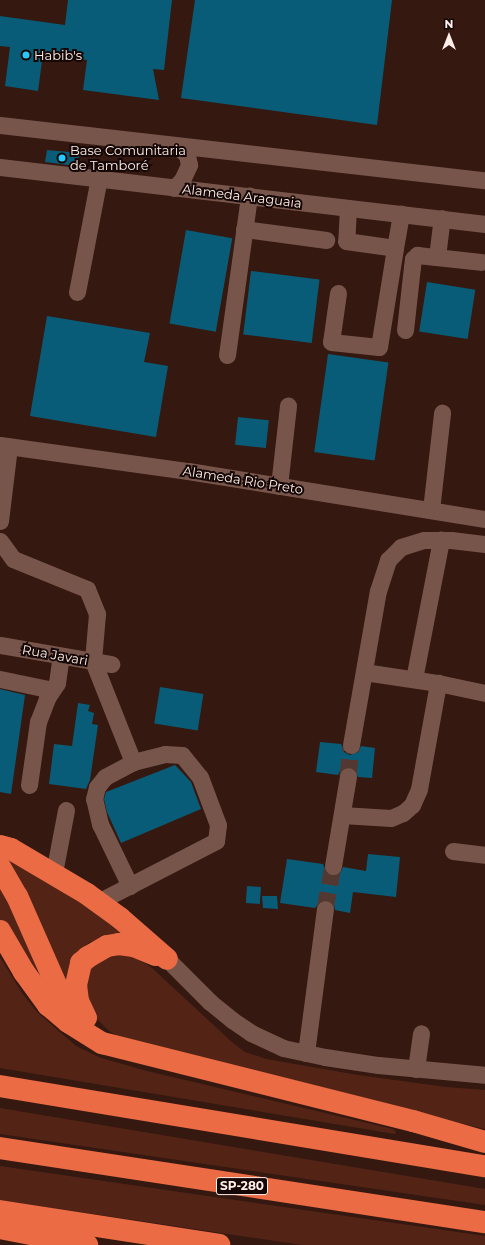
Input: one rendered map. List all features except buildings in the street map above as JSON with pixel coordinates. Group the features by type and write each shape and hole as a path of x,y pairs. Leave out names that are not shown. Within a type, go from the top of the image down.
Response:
{"highway":[{"path":"0,846 11,849 54,873 98,902 120,918 167,959"},
{"path":"0,867 17,896 58,989 83,1031"},
{"path":"0,931 24,972 48,1005 102,1043 413,1121 485,1142"},
{"path":"102,1043 78,1001 76,985 81,963 96,951 107,946 119,944 134,946 167,959"},
{"path":"0,1086 485,1166"},
{"name":"SP-280","path":"0,1148 485,1222"},
{"path":"0,1211 218,1245"},
{"path":"0,1228 87,1245"}],"street":[{"path":"0,126 485,180"},
{"path":"174,188 182,180 189,165 187,155 177,146"},
{"name":"Alameda Araguaia","path":"0,167 485,224"},
{"path":"77,292 99,178"},
{"path":"227,355 249,196"},
{"path":"348,208 346,241 395,248"},
{"path":"338,292 331,342 379,347 401,214"},
{"path":"437,257 442,218"},
{"path":"244,229 326,240"},
{"path":"405,330 413,259 417,255 481,262"},
{"path":"279,486 288,406"},
{"path":"431,510 442,413"},
{"path":"0,521 4,446"},
{"name":"Alameda Rio Preto","path":"4,446 188,471 485,519"},
{"path":"351,745 378,592 388,560 401,547 424,540 485,544"},
{"path":"414,679 441,540"},
{"path":"0,541 13,559 87,590 97,614 93,661 133,762"},
{"name":"Rua Javari","path":"0,645 111,664"},
{"path":"29,785 38,722 46,698 57,683 61,656"},
{"path":"364,672 438,683 485,693"},
{"path":"0,679 52,690"},
{"path":"342,815 391,818 403,813 412,805 419,789 438,683"},
{"path":"98,902 130,886 216,841 218,825 200,777 182,755 165,754 133,762 105,777 97,787 94,799 100,824 130,886"},
{"path":"333,866 348,776"},
{"path":"54,873 66,810"},
{"path":"453,851 485,855"},
{"path":"306,1053 325,909"},
{"path":"167,959 210,1002 251,1033 283,1048 306,1053 416,1069 485,1075"},
{"path":"416,1069 421,1033"}],"shaded area":[{"path":"0,854 118,926 121,933 88,943 77,954 67,985"},
{"path":"0,879 22,931 41,980 0,923"},
{"path":"106,952 132,956 152,968 233,1043 245,1052 266,1059 358,1075 446,1087 485,1090 485,1129 138,1049 109,1031 94,1016 86,1002 83,974"},
{"path":"0,957 22,993 37,1012 76,1046 101,1058 147,1071 393,1129 396,1132 395,1134 0,1068"},
{"path":"0,1108 485,1189 485,1205 0,1134"},
{"path":"0,1166 485,1236 485,1245 302,1245 0,1200"}],"tunnel":[{"path":"348,776 351,745"},
{"path":"325,909 333,866"}],"place":[{"name":"Habib's","path":"26,55"},
{"name":"Base Comunitaria de Tamboré","path":"62,158"}]}
